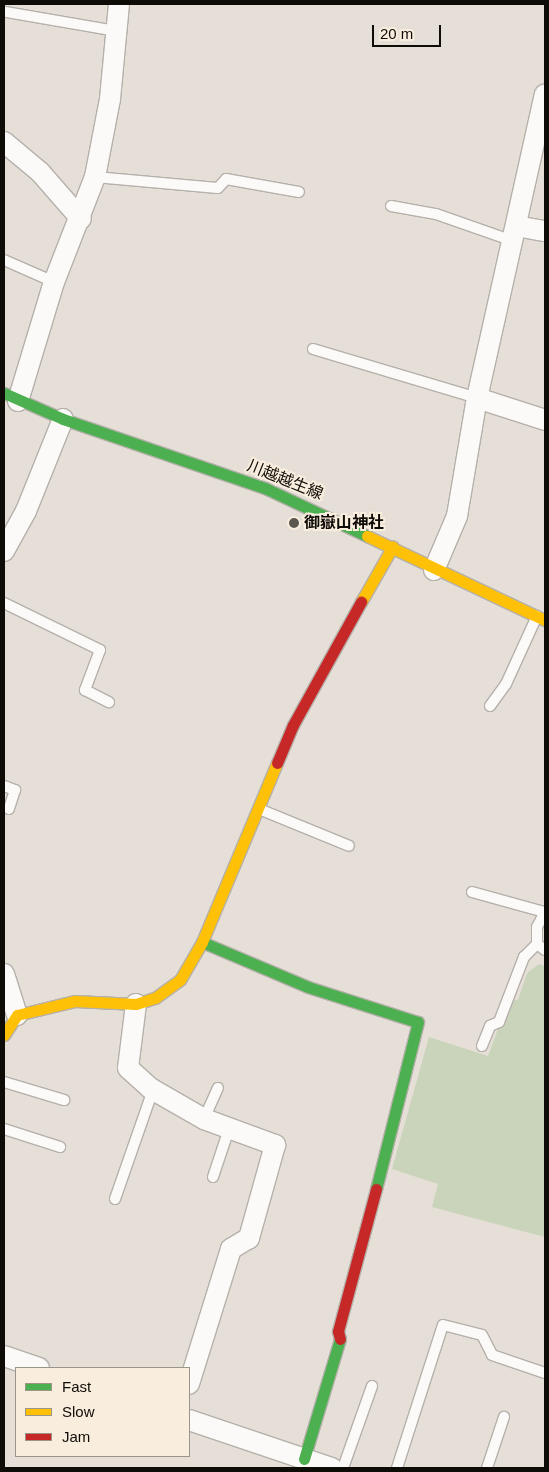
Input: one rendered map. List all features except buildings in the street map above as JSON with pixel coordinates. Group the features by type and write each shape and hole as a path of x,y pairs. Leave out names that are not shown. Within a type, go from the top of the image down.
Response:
{"street":[{"path":"11,397 54,282 81,218 95,177 110,99 119,4"},
{"path":"434,570 457,516 477,398 545,95"},
{"path":"4,142 40,172 81,218"},
{"path":"514,233 545,231"},
{"name":"川越越生線","path":"11,397 63,419 265,488 393,546 434,570 541,618"},
{"path":"477,398 545,420"},
{"path":"4,551 26,511 63,419"},
{"path":"4,1035 17,1015 75,1001 136,1004 155,998 180,980 202,942 293,725 393,546"},
{"path":"202,942 308,987 418,1022 420,1028 338,1331 341,1346 304,1459"},
{"path":"4,974 17,1015"},
{"path":"136,1004 128,1068 153,1090 204,1119 275,1145 249,1238 231,1249 190,1381"},
{"path":"4,1356 36,1367"},
{"path":"190,1420 332,1468"}],"lane":[{"path":"6,12 116,31"},
{"path":"95,177 218,188 226,179 299,192"},
{"path":"391,206 436,214 514,233"},
{"path":"4,260 54,282"},
{"path":"313,349 477,398"},
{"path":"4,603 100,650 85,690 109,702"},
{"path":"490,706 506,684 541,618"},
{"path":"4,786 15,790 9,809"},
{"path":"258,809 349,846"},
{"path":"472,892 545,912 537,927 541,947 524,957 499,1022 490,1026 482,1046"},
{"path":"4,1082 64,1100"},
{"path":"204,1119 218,1088"},
{"path":"116,1199 153,1090"},
{"path":"4,1129 60,1147"},
{"path":"214,1177 229,1129"},
{"path":"397,1468 443,1325 482,1335 492,1355 545,1372"},
{"path":"343,1468 372,1386"},
{"path":"487,1468 504,1417"}],"green space":[{"path":"539,964 545,966 545,1237 432,1207 438,1184 392,1169 429,1037 488,1056 509,999 518,1000 527,973"}],"traffic: fast":[{"path":"4,393 63,419 265,488 367,536"},
{"path":"202,942 308,987 418,1022 376,1189"},
{"path":"304,1459 340,1339"}],"traffic: slow":[{"path":"367,536 545,620"},
{"path":"361,602 393,546"},
{"path":"4,1035 17,1015 75,1001 136,1004 155,998 180,980 202,942 277,763"}],"traffic: jam":[{"path":"277,763 293,725 361,602"},
{"path":"340,1339 338,1331 376,1189"}],"place":[{"name":"御嶽山神社","path":"294,523"}]}
